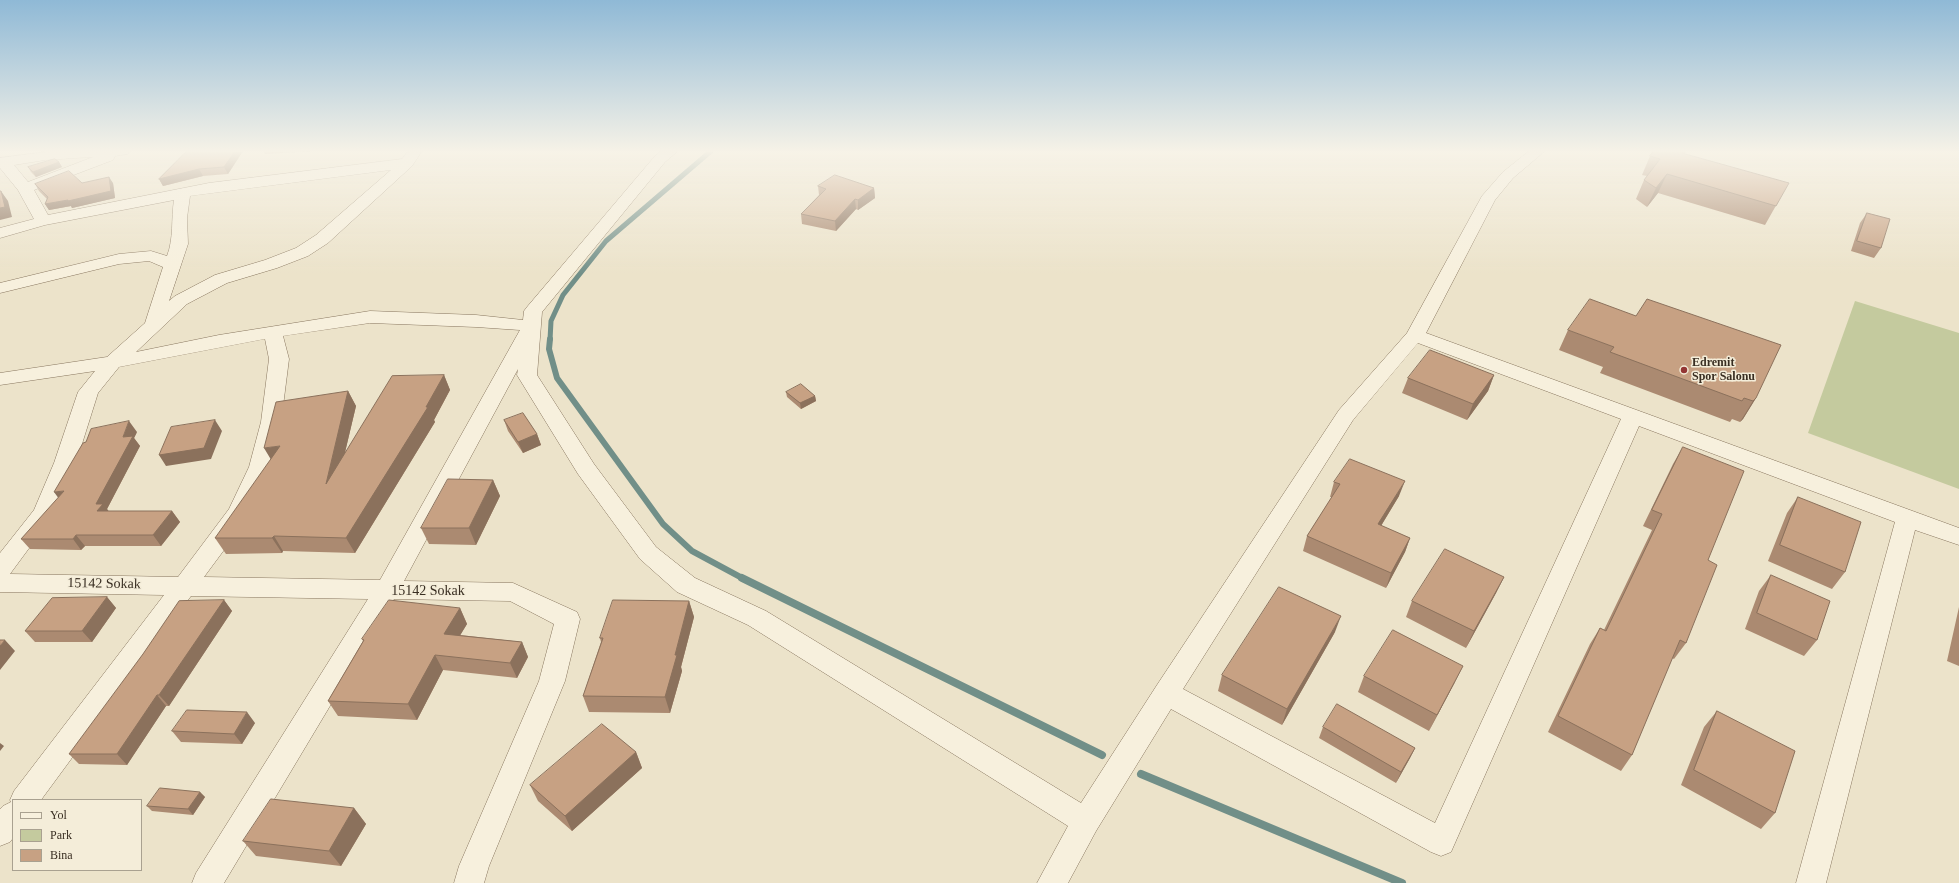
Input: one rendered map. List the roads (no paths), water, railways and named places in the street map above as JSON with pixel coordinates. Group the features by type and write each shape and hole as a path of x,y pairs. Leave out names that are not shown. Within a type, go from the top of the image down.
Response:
{"street":[{"path":"27,192 43,221"},
{"path":"0,233 43,221 188,192"},
{"path":"0,570 44,513 65,463 88,392 113,362 181,300 221,279 271,264 302,252 322,239 373,192"},
{"path":"632,192 533,312 527,375 586,469 648,553 686,585 756,618 1086,821"},
{"path":"1052,883 1086,821 1166,693 1346,415 1415,335 1488,199 1494,192"},
{"path":"154,324 164,288 180,244 179,218 183,193"},
{"path":"0,288 119,259 151,256 174,264"},
{"path":"0,379 113,362 219,341 370,317 476,321 532,326"},
{"path":"207,883 386,591 532,326"},
{"path":"25,799 239,513 260,467 271,422 279,360 273,333"},
{"path":"1415,335 1959,537"},
{"path":"1166,693 1441,842 1634,416"},
{"path":"1811,883 1907,518"},
{"name":"15142 Sokak","path":"0,583 186,585 386,591 514,592 568,619 552,681 474,866 469,883"},
{"path":"0,832 12,816"}],"waterway":[{"path":"550,340 551,321 563,295 606,241 663,192"},
{"path":"550,339 549,349 557,378 663,524 692,551 744,579"},
{"path":"744,579 1102,755"},
{"path":"1141,774 1402,883"}],"place":[{"name":"Edremit Spor Salonu","path":"1684,370"}]}
